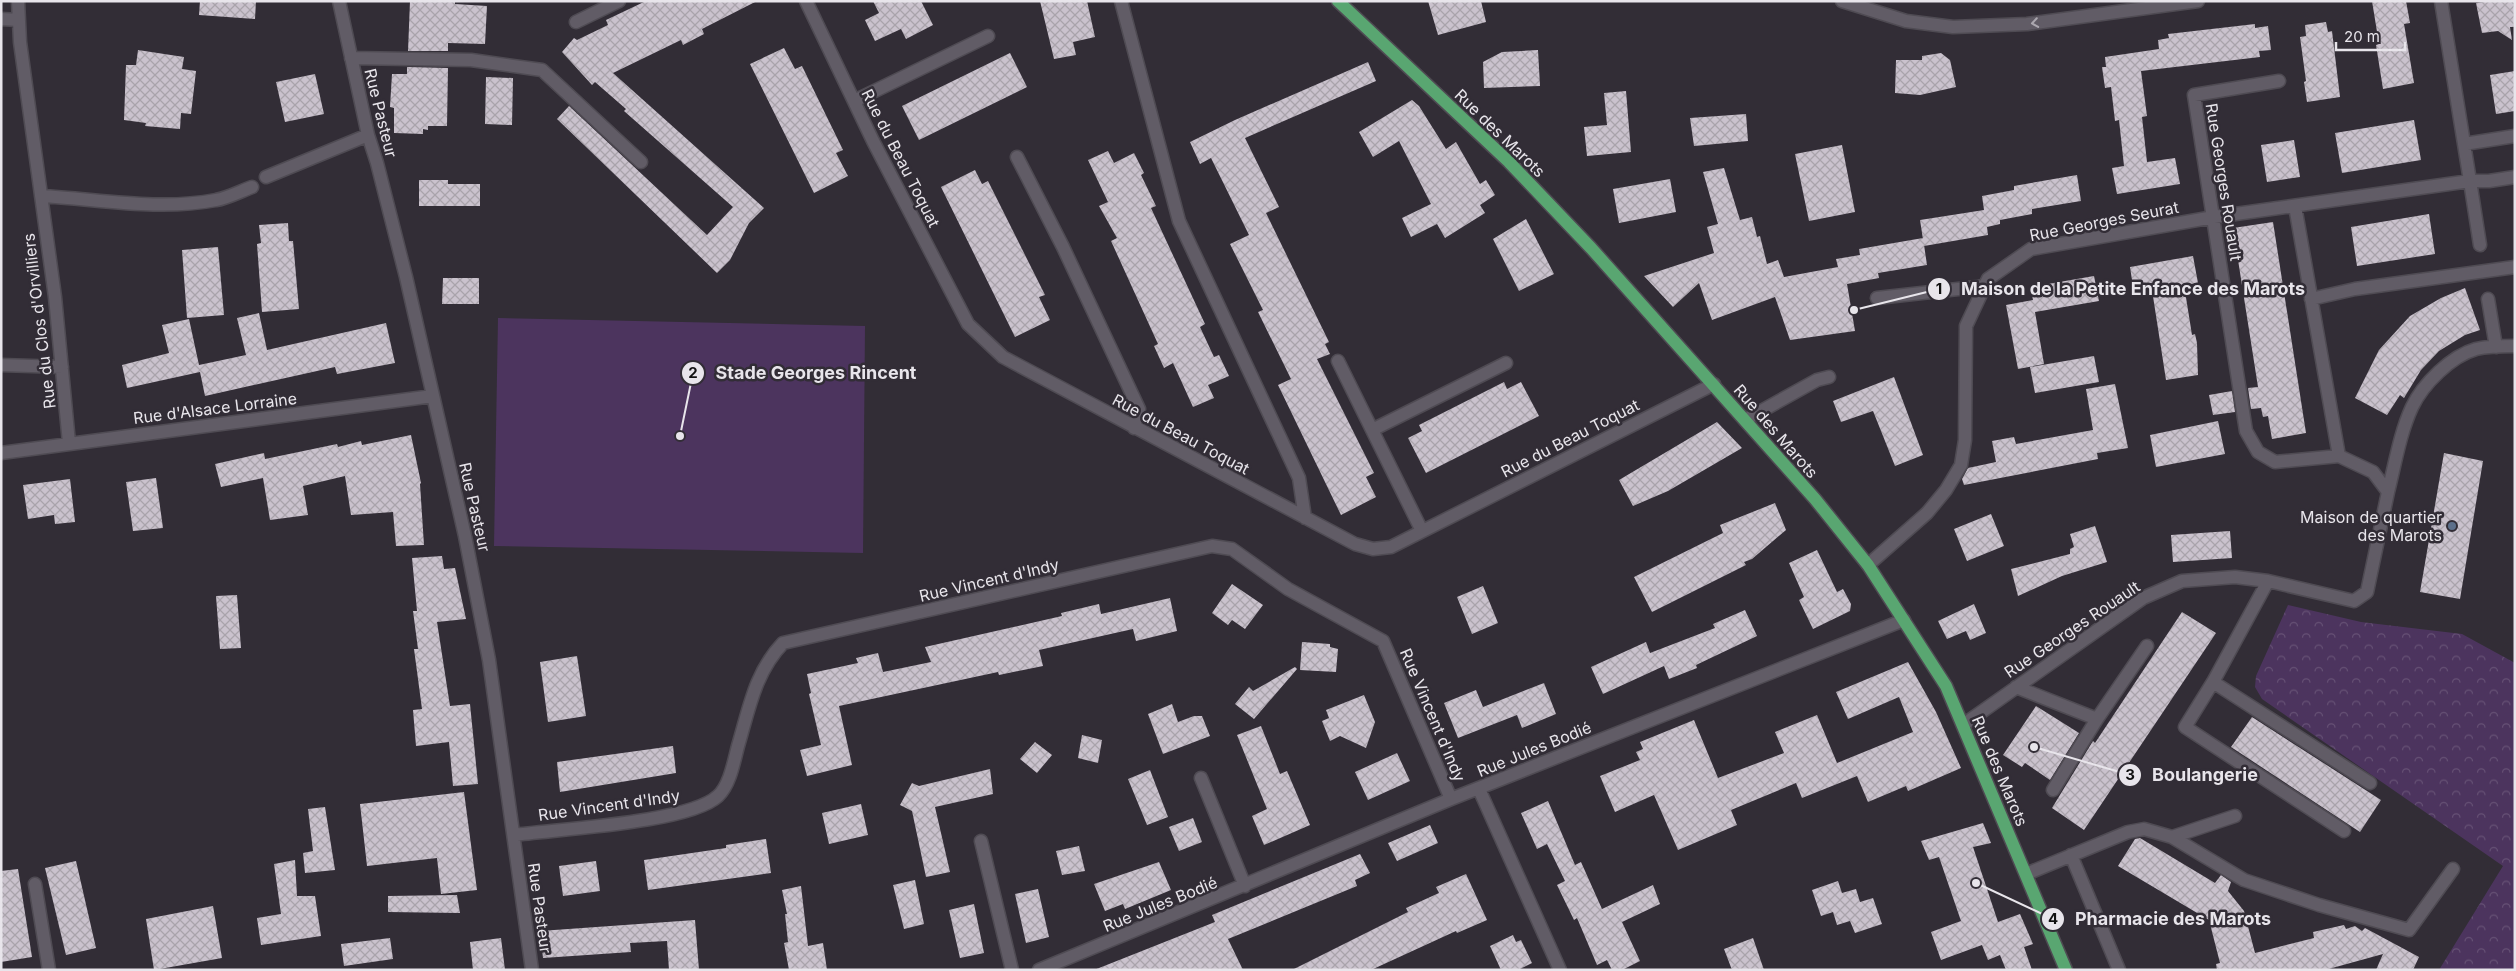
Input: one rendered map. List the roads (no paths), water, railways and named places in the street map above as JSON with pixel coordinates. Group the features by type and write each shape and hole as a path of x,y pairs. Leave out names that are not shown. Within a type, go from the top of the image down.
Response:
{"main road":[{"name":"Rue des Marots","path":"1338,1 1509,162 1591,248 1714,384 1868,565 1946,686 2066,970"}],"street":[{"name":"Rue du Clos d'Orvilliers","path":"18,1 20,42 62,367 69,443"},
{"name":"Rue Pasteur","path":"339,1 368,135 406,277 466,536 487,650 532,970"},
{"path":"576,22 620,1"},
{"name":"Rue du Beau Toquat","path":"806,1 854,101 968,324 1003,357 1355,544 1373,549 1390,547 1714,384"},
{"path":"1121,1 1179,221 1299,478 1304,518"},
{"path":"1842,1 1906,21 1954,27 2027,24 2198,1"},
{"path":"2441,1 2480,245"},
{"path":"1,19 19,20"},
{"path":"854,101 988,36"},
{"path":"351,58 471,60 542,70 641,162"},
{"name":"Rue Georges Rouault","path":"2279,81 2194,95 2246,431 2258,452 2275,462 2339,456"},
{"path":"266,177 368,135"},
{"path":"2464,144 2515,136"},
{"path":"1017,157 1063,247 1138,409 1134,428"},
{"name":"Rue Georges Seurat","path":"1868,565 1927,513 1946,490 1961,465 1965,440 1966,326 1988,279 2031,249 2302,205 2470,181 2515,178"},
{"path":"41,196 134,204 179,204 218,200 252,187"},
{"path":"2302,205 2311,299 2339,456 2373,472 2388,492"},
{"path":"2311,299 2354,289 2515,266"},
{"path":"1877,298 1985,286"},
{"path":"2488,299 2496,347"},
{"name":"Rue Georges Rouault","path":"1963,725 2143,598 2182,581 2235,577 2268,581 2354,601 2367,592 2388,492 2412,406 2442,371 2459,357 2476,350 2515,346"},
{"path":"1338,361 1422,531"},
{"path":"1372,430 1506,363"},
{"path":"1,364 62,367"},
{"path":"1745,420 1817,380 1829,377"},
{"name":"Rue d'Alsace Lorraine","path":"1,453 433,396"},
{"name":"Rue Vincent d'Indy","path":"514,835 667,816 703,806 720,795 730,772 759,675 770,656 783,643 1212,546 1232,548 1288,589 1383,641 1451,799"},
{"path":"2268,581 2213,682 2185,727 2344,831"},
{"name":"Rue Jules Bodié","path":"1039,970 1246,886 1451,799 1904,620"},
{"path":"2053,790 2097,719 2147,646"},
{"path":"2213,682 2370,783"},
{"path":"2016,687 2097,719"},
{"path":"1201,778 1246,886"},
{"path":"1479,789 1560,970"},
{"path":"2172,837 2235,816"},
{"path":"2026,874 2128,832 2144,829 2172,837 2244,880 2319,905 2409,930 2453,869"},
{"path":"981,842 1012,970"},
{"path":"2072,855 2119,970"},
{"path":"35,884 49,970"}],"place":[{"name":"Maison de la Petite Enfance des Marots","path":"1854,310"},
{"name":"Stade Georges Rincent","path":"680,436"},
{"name":"Maison de quartier des Marots","path":"2452,526"},
{"name":"Boulangerie","path":"2034,747"},
{"name":"Pharmacie des Marots","path":"1976,883"}]}
